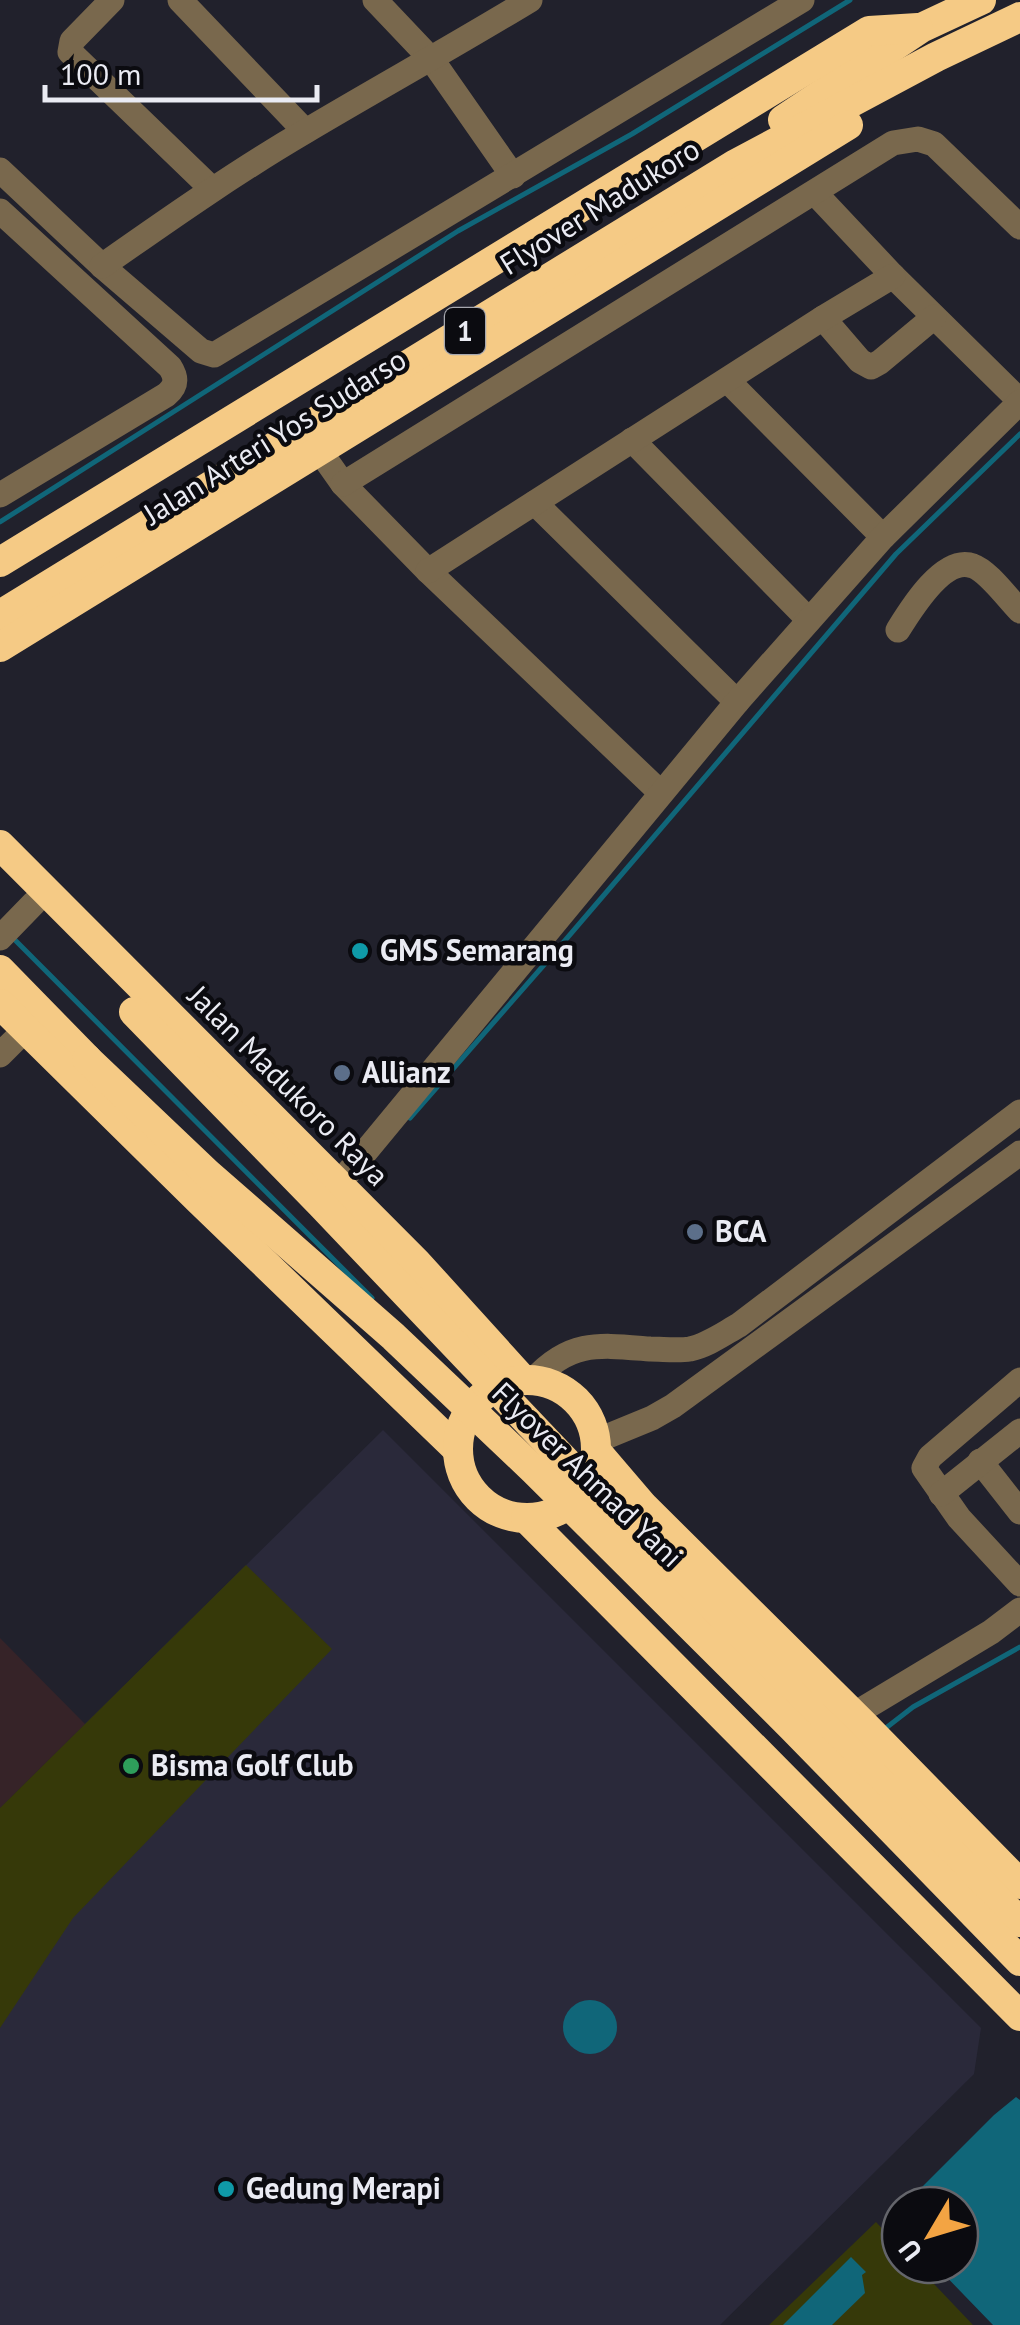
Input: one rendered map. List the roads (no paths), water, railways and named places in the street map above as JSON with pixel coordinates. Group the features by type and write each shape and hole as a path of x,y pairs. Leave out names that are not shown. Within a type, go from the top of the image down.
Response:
{"highway":[{"name":"1","path":"920,28 981,0"},
{"name":"1","path":"936,57 1020,17"},
{"path":"0,562 870,30 920,28"},
{"name":"Flyover Madukoro","path":"0,601 695,176 920,28"},
{"name":"Flyover Madukoro","path":"0,615 734,166 936,57"},
{"name":"Jalan Arteri Yos Sudarso","path":"0,647 912,86 936,57"},
{"name":"Jalan Madukoro Raya","path":"0,845 416,1262 520,1382"},
{"path":"0,865 30,908"},
{"name":"Flyover Ahmad Yani","path":"30,908 321,1204 668,1569 1020,1922"},
{"name":"Flyover Ahmad Yani","path":"0,970 208,1174 394,1337 534,1470 1020,1961"},
{"path":"0,1004 458,1450"},
{"path":"520,1382 556,1386 575,1400 589,1419 594,1457 578,1497 561,1510 526,1518 506,1515 476,1496 460,1466 458,1450 470,1410 484,1395 520,1382"},
{"path":"594,1457 852,1722 887,1750 1020,1884"},
{"path":"526,1518 794,1766 1020,2016"},
{"path":"794,1766 852,1722"}],"street":[{"path":"112,0 72,40 70,52 212,189"},
{"path":"180,0 306,131"},
{"path":"375,0 432,60 514,176"},
{"path":"102,266 212,189 530,0"},
{"path":"0,170 102,266 201,351 220,354 802,0"},
{"path":"343,484 893,143 918,139 934,144 1020,227"},
{"path":"348,1195 661,793 737,702 882,538 1020,401 815,193"},
{"path":"0,210 170,367 176,383 166,395 0,495"},
{"path":"428,571 893,276"},
{"path":"823,318 860,361 871,367 934,317"},
{"path":"728,381 882,538"},
{"path":"632,440 809,620"},
{"path":"319,450 343,484 428,571 661,793"},
{"path":"534,502 737,702"},
{"path":"898,630 944,570 959,564 970,564 982,571 1020,611"},
{"path":"0,938 30,908"},
{"path":"0,1055 25,1030"},
{"path":"520,1382 560,1356 582,1348 679,1350 713,1341 1020,1112"},
{"path":"594,1457 673,1406 1020,1152"},
{"path":"1017,1390 926,1462 924,1468 958,1518 1020,1584"},
{"path":"941,1494 1020,1431"},
{"path":"980,1461 1020,1512"},
{"path":"852,1722 1020,1610"}],"water":[{"path":"590,2000 609,2008 617,2027 609,2046 590,2054 571,2046 563,2027 571,2008"},
{"path":"1016,2097 1020,2100 1020,2325 993,2325 954,2285 980,2285 980,2185 924,2185"},
{"path":"851,2257 866,2272 862,2275 865,2293 832,2325 783,2325"}],"waterway":[{"path":"0,522 458,231 632,134 850,0"},
{"path":"410,1118 896,554 1020,434"},
{"path":"13,938 372,1298"},
{"path":"882,1731 913,1707 1020,1647"}],"place":[{"name":"GMS Semarang","path":"360,951"},
{"name":"Allianz","path":"342,1073"},
{"name":"BCA","path":"695,1232"},
{"name":"Bisma Golf Club","path":"131,1766"},
{"name":"Gedung Merapi","path":"226,2189"}]}
